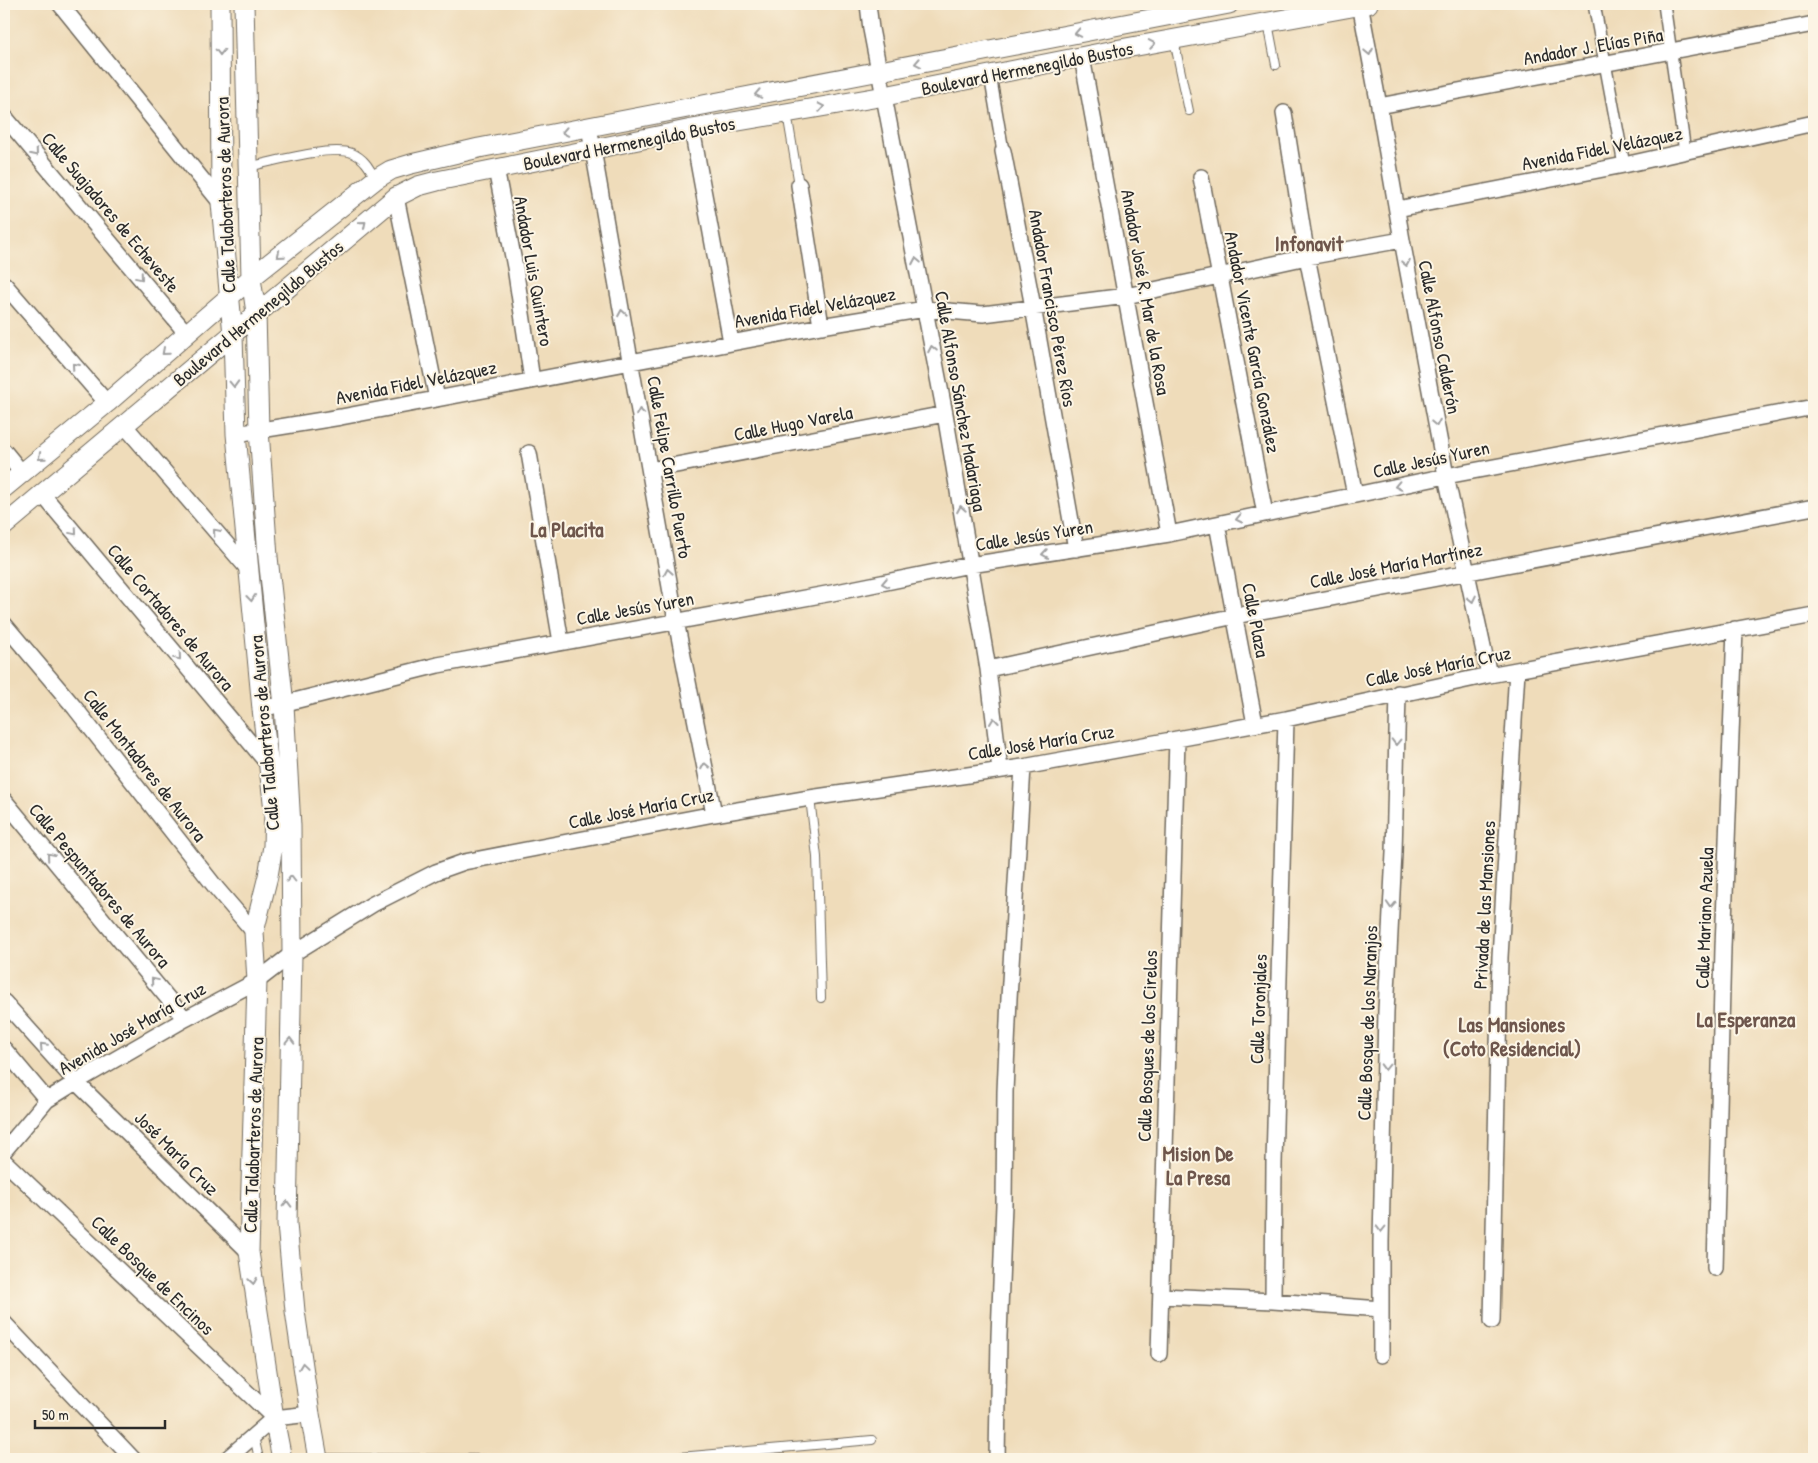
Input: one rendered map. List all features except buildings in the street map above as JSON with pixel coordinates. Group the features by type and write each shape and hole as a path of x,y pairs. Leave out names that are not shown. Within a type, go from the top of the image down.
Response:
{"street":[{"path":"60,4 221,203"},
{"name":"Calle Talabarteros de Aurora","path":"244,4 251,278 256,313 259,430 268,557 284,704 292,826 292,954 287,1224 296,1311 318,1458"},
{"name":"Calle Alfonso Sánchez Madariaga","path":"868,4 945,414 988,669 1000,770"},
{"name":"Boulevard Hermenegildo Bustos","path":"4,488 107,403 251,278 391,170 436,158 589,127 1229,4"},
{"name":"Boulevard Hermenegildo Bustos","path":"4,526 396,197 418,186 593,148 885,96 1115,50 1363,4"},
{"name":"Calle Alfonso Calderón","path":"1363,4 1402,240 1446,476 1489,675"},
{"path":"1594,4 1624,165"},
{"path":"1664,4 1685,152"},
{"name":"Calle Talabarteros de Aurora","path":"216,8 221,203 233,335 236,434 262,710 274,810 273,846 268,876 254,932 257,981 249,1252 282,1459"},
{"name":"Andador J. Elías Piña","path":"1380,106 1670,53 1814,24"},
{"path":"1111,26 1115,50"},
{"name":"Andador José R. Mar de la Rosa","path":"1082,57 1169,534"},
{"name":"Andador Francisco Pérez Ríos","path":"990,75 1076,549"},
{"path":"1284,113 1307,257 1355,496"},
{"name":"Calle Suajadores de Echeveste","path":"4,116 187,334"},
{"name":"Avenida Fidel Velázquez","path":"1397,209 1624,165 1814,123"},
{"name":"Calle Felipe Carrillo Puerto","path":"589,127 676,620 714,814"},
{"path":"692,129 731,342"},
{"name":"Andador Luis Quintero","path":"496,169 515,267 532,380"},
{"name":"Andador Vicente García González","path":"1200,177 1221,277 1265,514"},
{"path":"799,185 821,326"},
{"path":"396,197 437,398"},
{"name":"Avenida Fidel Velázquez","path":"236,434 821,326 925,309 982,314 1033,306 1126,296 1307,257 1402,240"},
{"path":"4,284 107,403"},
{"name":"Calle Jesús Yuren","path":"262,710 438,665 676,620 832,594 970,566 1169,534 1446,476 1814,406"},
{"name":"Calle Hugo Varela","path":"650,470 945,414"},
{"path":"125,426 248,569"},
{"path":"4,451 22,473"},
{"path":"529,452 561,642"},
{"name":"Calle Cortadores de Aurora","path":"43,495 268,764"},
{"name":"Calle José María Martínez","path":"988,669 1235,616 1814,507"},
{"name":"Calle Plaza","path":"1217,524 1255,724"},
{"name":"Calle José María Cruz","path":"292,954 373,904 416,881 464,862 714,814 1023,767 1177,739 1286,719 1489,675 1814,615"},
{"name":"Calle Montadores de Aurora","path":"4,624 75,708 217,889 254,932"},
{"name":"Calle Mariano Azuela","path":"1715,1268 1722,948 1735,629"},
{"name":"Privada de las Mansiones","path":"1492,1321 1500,957 1517,670"},
{"name":"Calle Bosque de los Naranjos","path":"1381,1355 1386,1011 1394,853 1398,694"},
{"name":"Calle Toronjales","path":"1273,1301 1274,1154 1286,719"},
{"name":"Calle Bosques de los Cirelos","path":"1159,1354 1177,739"},
{"path":"997,1459 998,1336 1004,1204 1005,1092 1023,767"},
{"name":"Calle Pespuntadores de Aurora","path":"4,800 185,1019"},
{"name":"Avenida José María Cruz","path":"4,1151 47,1100 185,1019 257,981 292,954"},
{"name":"José María Cruz","path":"4,1002 76,1082 249,1252"},
{"path":"4,1049 47,1100"},
{"name":"Calle Bosque de Encinos","path":"4,1161 274,1418"},
{"path":"1161,1296 1273,1301 1381,1309"},
{"path":"4,1323 133,1459"},
{"path":"227,1459 274,1418 310,1414"}],"lane":[{"path":"1268,23 1276,65"},
{"path":"1174,40 1190,111"},
{"path":"787,113 799,185"},
{"path":"248,167 331,151 349,152 364,161 376,180"},
{"path":"810,798 817,857 822,998"},
{"path":"254,1436 259,1459"},
{"path":"657,1459 872,1440"},
{"path":"318,1458 491,1459"}],"district":[{"name":"Infonavit","path":"1309,244"},
{"name":"La Placita","path":"567,530"},
{"name":"La Esperanza","path":"1746,1020"},
{"name":"Las Mansiones (Coto Residencial)","path":"1512,1037"},
{"name":"Mision De La Presa","path":"1198,1166"}]}
